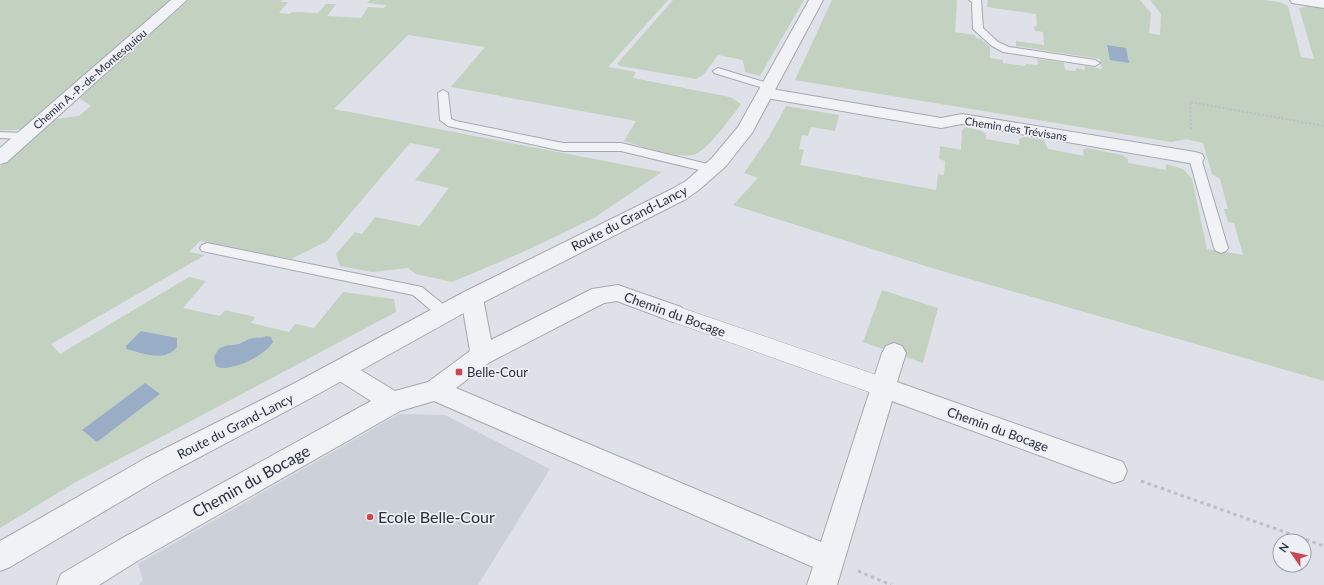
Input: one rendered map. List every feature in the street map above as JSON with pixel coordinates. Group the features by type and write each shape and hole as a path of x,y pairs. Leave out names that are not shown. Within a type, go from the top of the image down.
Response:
{"street":[{"name":"Chemin A.-P.-de-Montesquiou","path":"0,158 180,0"},
{"name":"Route du Grand-Lancy","path":"0,557 154,467 341,370 472,298 679,194 693,185 712,169 734,146 746,129 816,0"},
{"path":"1296,0 1324,4"},
{"name":"Chemin des Trévisans","path":"768,90 941,122 962,119 1195,158"},
{"name":"Chemin du Bocage","path":"72,585 129,550 393,402 435,390 482,355 600,295 618,293 1114,471"},
{"path":"472,298 482,355"},
{"path":"822,585 894,353"},
{"path":"341,370 393,402"},
{"path":"435,390 830,560"}],"lane":[{"path":"976,0 978,29 995,44 1007,50 1027,54 1095,63"},
{"path":"718,71 768,90"},
{"path":"443,93 446,120 452,124 563,147 621,147 712,169"},
{"path":"0,135 25,136"},
{"path":"1195,158 1221,248"},
{"path":"207,248 417,291 444,313"}],"path":[{"path":"1191,128 1190,102 1324,126"},
{"path":"1114,471 1324,546"}],"shaded area":[{"name":"Ecole Belle-Cour","path":"399,414 445,415 550,469 478,585 139,585 143,580 138,564"}],"green space":[{"path":"0,0 173,0 29,127 16,130 0,130"},
{"path":"189,0 282,0 281,2 288,2 279,13 290,14 292,12 318,13 326,4 336,4 327,16 361,18 368,7 384,8 386,5 367,3 370,0 668,0 608,67 636,72 633,78 730,97 741,104 720,131 701,151 696,154 689,155 671,154 624,141 636,121 451,87 485,47 408,35 334,109 662,172 594,218 523,252 452,282 416,274 408,268 372,272 340,266 336,254 355,232 362,234 375,217 420,226 449,188 415,180 441,149 410,143 327,241 291,259 200,241 189,252 205,255 51,344 60,354 189,277 206,281 183,308 220,316 225,310 255,317 251,323 289,332 295,324 314,328 343,292 394,299 396,312 76,482 0,528 0,167 55,119 79,116 91,106 78,97"},
{"path":"673,0 804,0 760,76 745,72 743,60 718,55 704,74 696,79 620,66 617,64"},
{"path":"832,0 956,0 955,32 975,35 976,38 981,39 990,47 990,58 1003,60 1003,63 1025,66 1026,64 1038,65 1037,59 1064,63 1065,70 1076,71 1076,68 1085,70 1085,66 1102,69 1100,59 1016,46 1016,41 1044,45 1043,32 1035,31 1034,26 1037,26 1036,14 987,7 988,0 1140,0 1151,13 1149,33 1160,35 1161,14 1150,0 1263,0 1280,2 1288,6 1301,57 1314,59 1299,8 1307,6 1324,8 1324,381 935,269 733,205 758,178 744,173 769,137 786,106 839,115 835,131 811,127 808,136 802,135 799,149 804,150 800,165 936,190 938,174 944,175 945,161 939,159 940,146 961,150 962,130 965,127 982,131 986,134 986,139 1019,145 1019,139 1024,137 1044,140 1048,149 1084,156 1083,150 1087,148 1122,155 1128,159 1128,163 1166,170 1166,164 1183,169 1192,179 1207,249 1243,255 1234,223 1228,222 1224,209 1228,209 1220,179 1212,174 1203,143 1186,139 1171,142 795,80"},
{"path":"882,290 938,308 923,363 863,342"}],"water":[{"path":"1107,45 1126,48 1129,63 1110,60"},
{"path":"141,331 177,338 177,347 172,352 160,356 153,356 126,349 126,346"},
{"path":"266,336 271,337 273,342 263,352 247,362 222,368 216,366 214,358 221,347 239,344 252,338 261,338"},
{"path":"145,383 160,394 97,442 82,430"}],"place":[{"name":"Belle-Cour","path":"459,372"},
{"name":"Ecole Belle-Cour","path":"370,517"}]}
